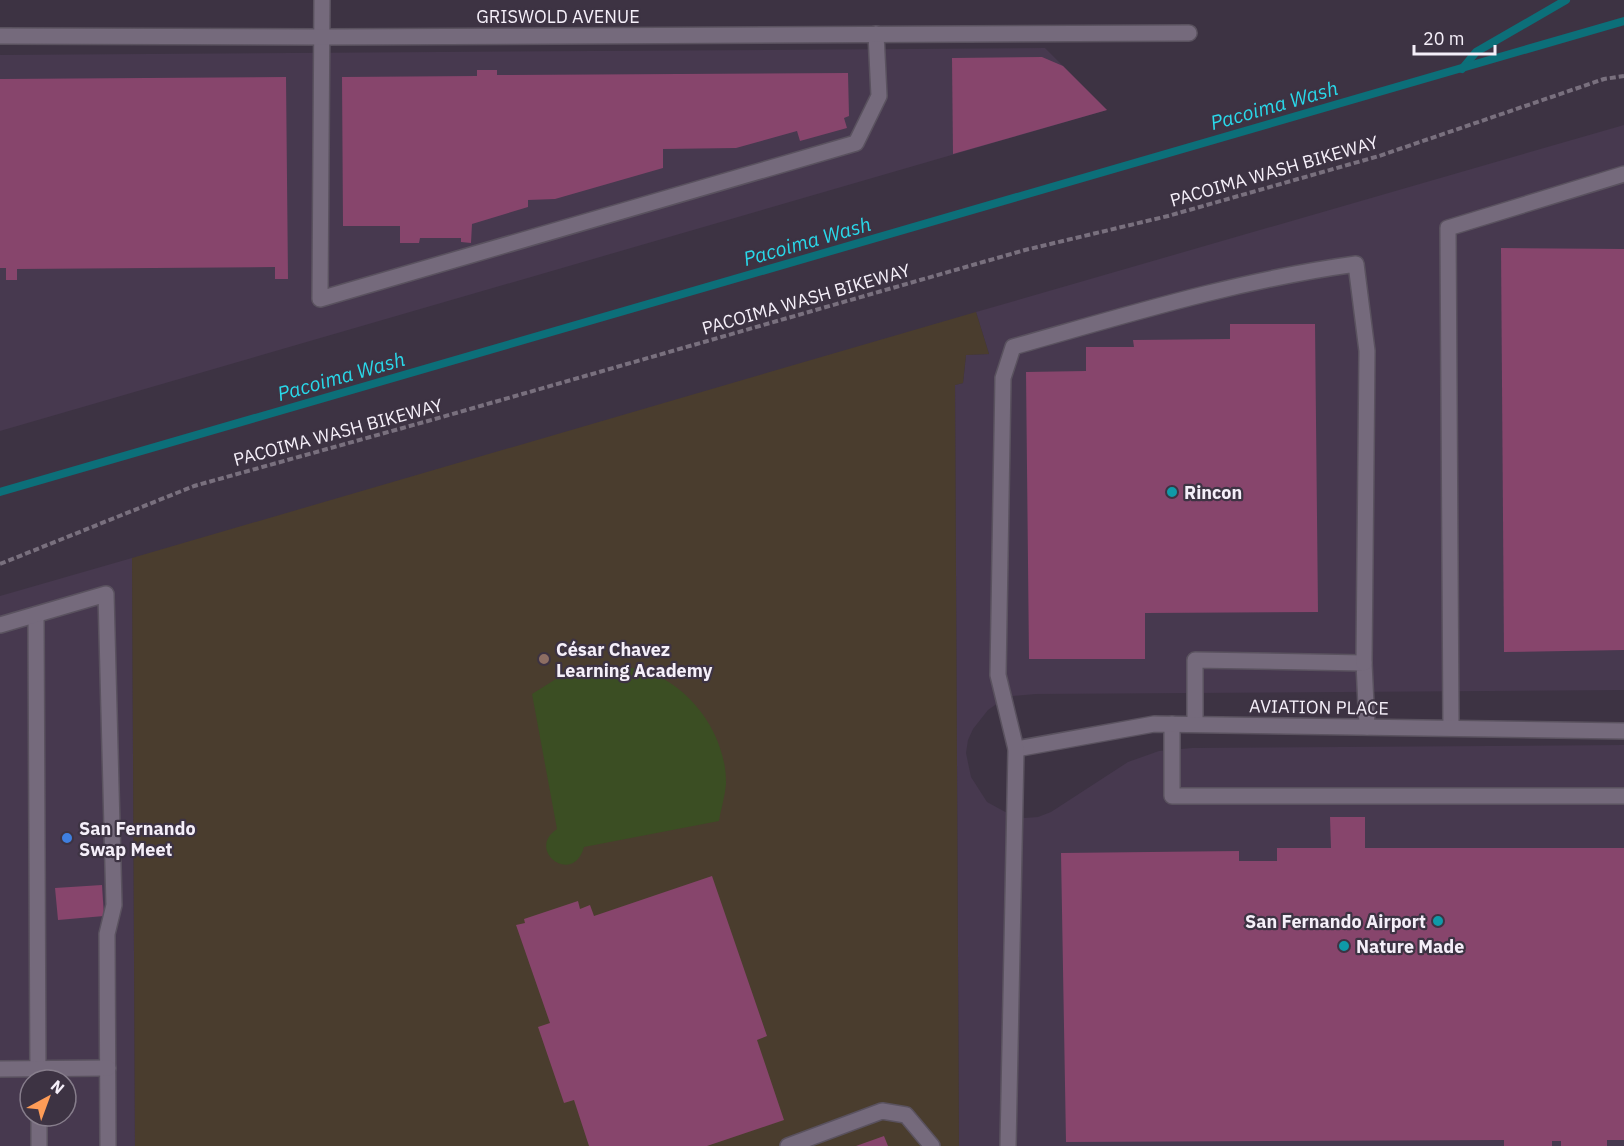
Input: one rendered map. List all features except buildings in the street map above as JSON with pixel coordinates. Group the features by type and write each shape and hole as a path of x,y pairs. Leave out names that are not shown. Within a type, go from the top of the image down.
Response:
{"street":[{"path":"322,0 320,299 856,143 879,96 876,34"},
{"name":"GRISWOLD AVENUE","path":"0,36 322,37 1189,33"},
{"path":"1451,728 1448,228 1624,174"},
{"path":"1008,1146 1016,748 998,675 1003,378 1013,347 1152,308 1276,277 1356,264 1367,351 1364,663 1367,727"},
{"path":"0,625 106,594 114,905 107,934 108,1146"},
{"path":"36,615 38,1068"},
{"path":"1195,724 1196,660 1364,663"},
{"name":"AVIATION PLACE","path":"1016,748 1154,724 1624,731"},
{"path":"1172,724 1172,796 1624,796"},
{"path":"78,1071 108,1068"},
{"path":"0,1069 18,1071"},
{"path":"788,1146 882,1111 906,1115 932,1146"},
{"path":"39,1128 39,1146"}],"path":[{"name":"PACOIMA WASH BIKEWAY","path":"0,564 194,486 1024,250 1168,216 1357,162 1604,79 1624,76"}],"shaded area":[{"path":"1045,48 1107,110 0,431 0,55"},
{"path":"1624,125 1624,690 1013,696 988,710 973,729 966,753 971,777 987,802 1009,814 1025,818 1038,817 1051,812 1128,762 1159,751 1192,748 1624,745 1624,1146 959,1146 955,385 963,383 966,355 989,354 976,312"},
{"name":"César Chavez Learning Academy","path":"976,312 989,354 966,355 963,383 955,385 959,1146 135,1146 132,558"},
{"name":"San Fernando Swap Meet","path":"132,558 135,1146 0,1146 0,596"}],"green space":[{"path":"601,666 639,669 657,675 688,697 712,729 720,747 725,765 724,798 719,821 584,847 578,859 571,864 562,864 554,861 546,846 549,837 557,829 532,694 564,674"}],"waterway":[{"path":"1462,69 1476,52 1566,0"},
{"name":"Pacoima Wash","path":"0,492 1624,21"}],"place":[{"name":"Rincon","path":"1172,492"},
{"name":"César Chavez Learning Academy","path":"544,659"},
{"name":"San Fernando Swap Meet","path":"67,838"},
{"name":"San Fernando Airport","path":"1438,921"},
{"name":"Nature Made","path":"1344,946"}]}
